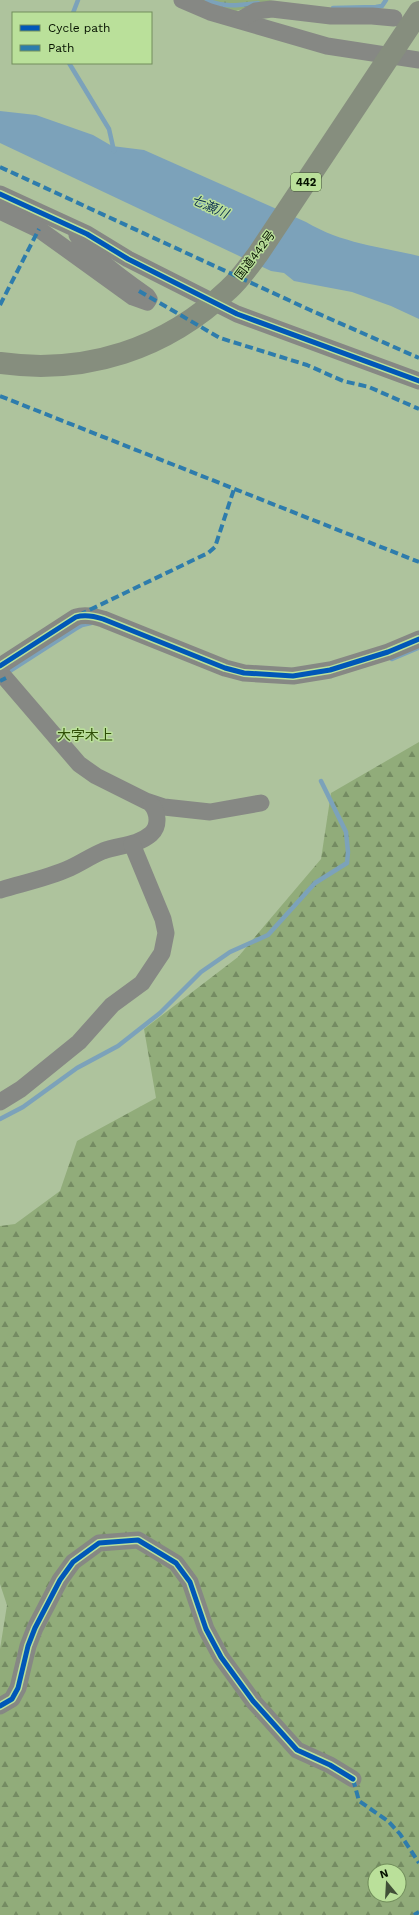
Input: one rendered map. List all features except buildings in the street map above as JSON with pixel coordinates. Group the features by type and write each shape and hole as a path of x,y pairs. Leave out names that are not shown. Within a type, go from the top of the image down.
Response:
{"highway":[{"name":"国道442号","path":"0,363 42,367 68,366 104,359 163,337 213,304 230,288 258,254 419,12"}],"street":[{"path":"184,1 210,12 327,46 384,65 419,60"},
{"path":"240,20 256,11 272,9 331,16 372,16 394,18"},
{"path":"0,194 75,229 128,260 213,304 419,381"},
{"path":"0,211 40,230 133,297 146,302 149,299 122,278 82,242 75,229"},
{"path":"0,666 76,617 82,615 90,615 103,619 225,668 251,673 293,676 330,670 388,652 419,639"},
{"path":"0,672 79,764 96,776 151,804 164,807 216,812 261,804"},
{"path":"0,890 69,869 108,849 132,844 144,839 154,829 157,814 151,804"},
{"path":"0,1102 21,1088 79,1042 112,1005 142,983 162,953 166,933 163,919 132,844"},
{"path":"0,1706 12,1699 18,1688 28,1646 35,1628 60,1580 73,1562 99,1543 138,1540 176,1563 190,1582 206,1629 221,1657 253,1701 297,1750 354,1778"}],"green space":[{"path":"193,0 273,0 226,14"},
{"path":"419,742 419,1915 0,1915 0,1649 7,1605 0,1584 0,1226 15,1224 60,1191 77,1141 156,1098 144,1029 238,957 321,859 331,793"}],"water":[{"name":"七瀬川","path":"0,111 36,115 93,135 112,146 144,150 333,235 361,244 419,256 419,319 391,306 352,292 294,281 284,273 271,271 0,143"}],"waterway":[{"path":"73,12 78,0"},
{"path":"207,0 213,3 226,5 258,3"},
{"path":"333,8 376,7 382,6 386,0"},
{"path":"70,64 109,129 114,151"},
{"path":"5,674 75,629 82,625 91,623"},
{"path":"392,659 418,648"},
{"path":"0,1119 23,1107 77,1068 118,1046 160,1013 201,972 230,952 268,935 315,883 347,863 348,852 346,832 321,781"}],"marked path":[{"path":"0,167 310,310 419,358"},
{"path":"0,305 39,229"},
{"path":"139,291 220,338 307,365 343,381 369,387 419,409"},
{"path":"0,396 419,562"},
{"path":"79,615 208,553 215,547 234,489"},
{"path":"0,681 6,678"},
{"path":"353,1779 359,1801 388,1821 400,1834 419,1863"},
{"path":"414,1915 419,1912"}],"cycle path":[{"path":"0,194 87,234 128,259 237,314 419,381"},
{"path":"0,666 76,617 83,616 93,616 103,619 225,668 244,673 293,676 330,670 388,652 419,639"},
{"path":"0,1706 12,1699 18,1688 28,1646 35,1628 60,1580 73,1562 99,1543 138,1540 176,1563 190,1582 206,1629 221,1657 253,1701 297,1750 330,1765 353,1779"}],"district":[{"name":"大字木上","path":"85,735"}]}
